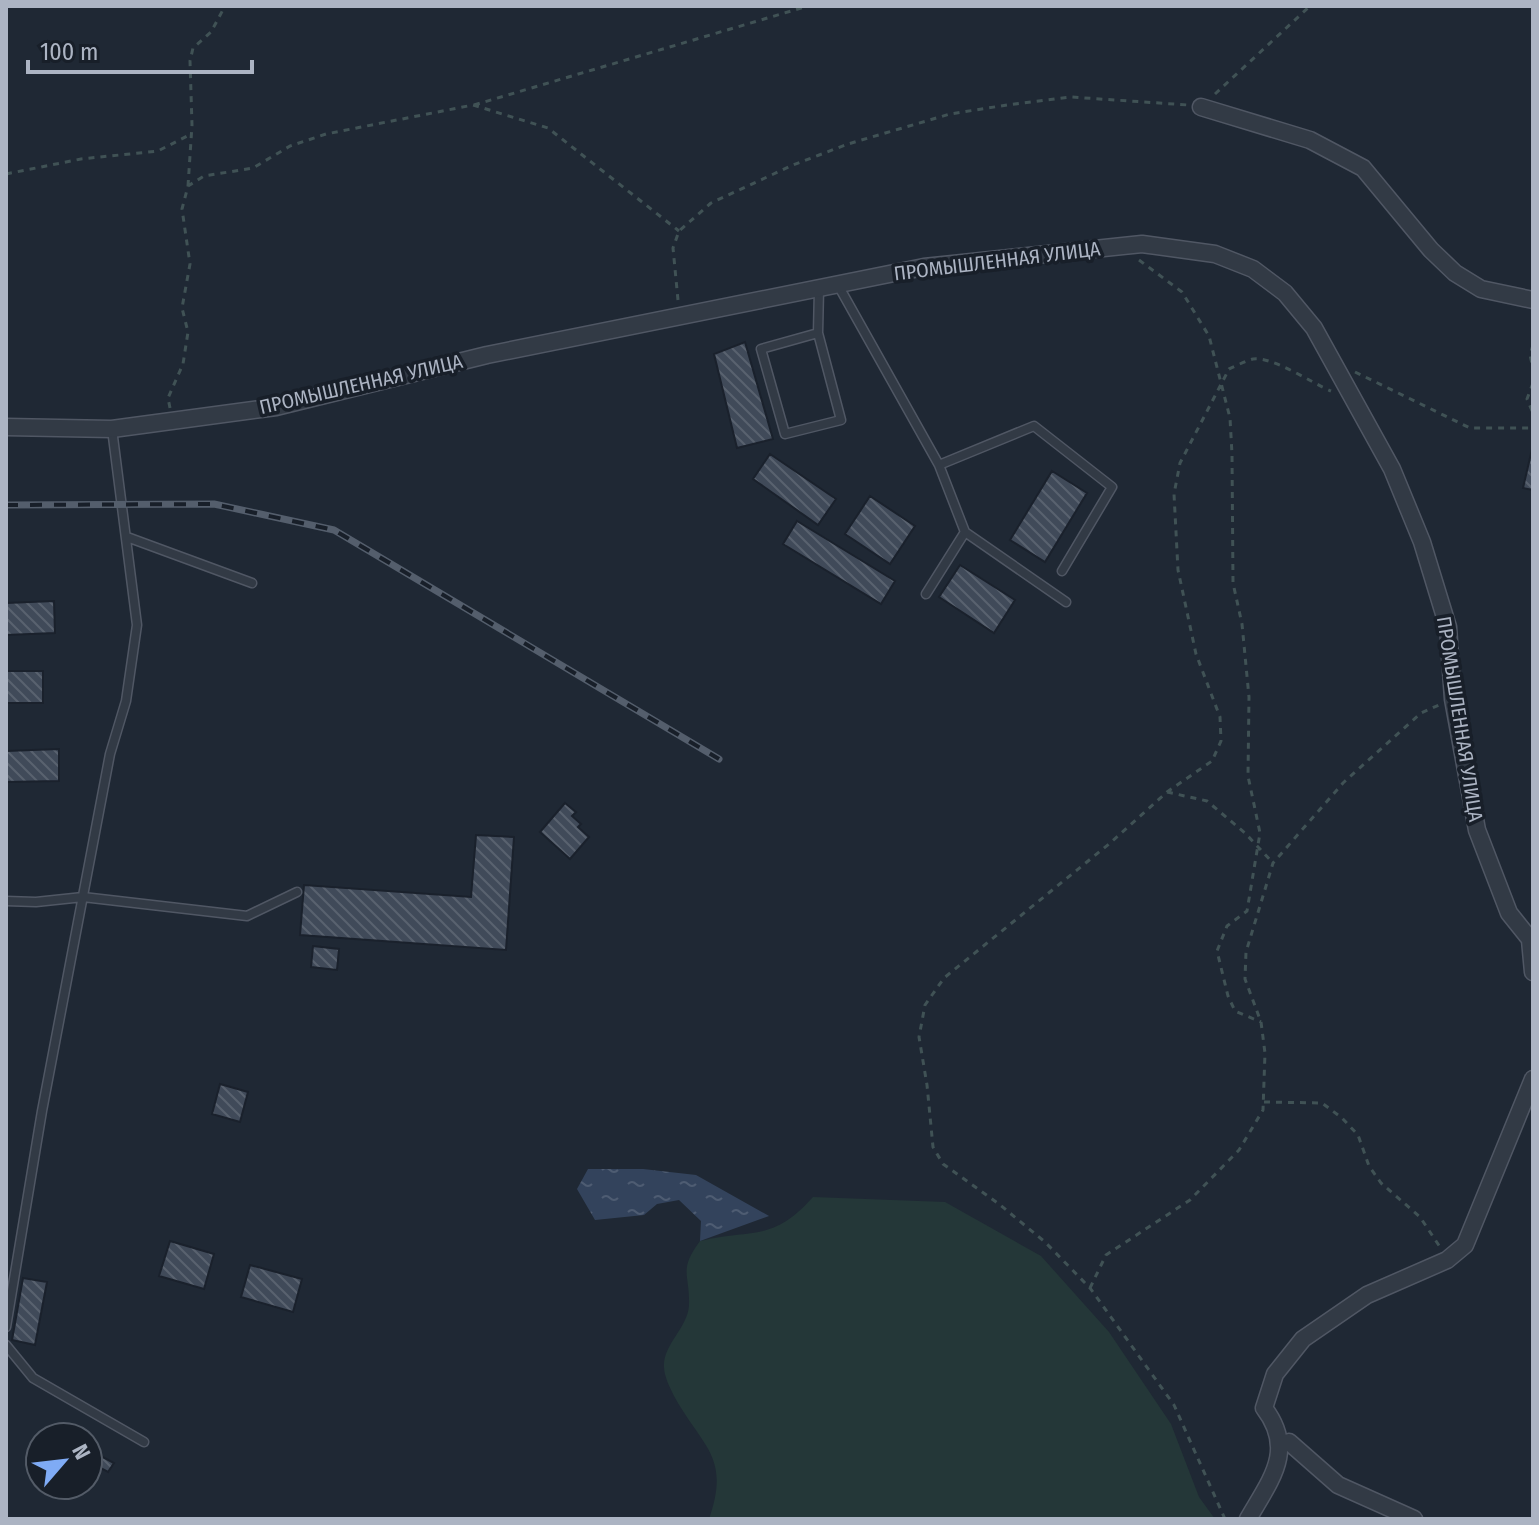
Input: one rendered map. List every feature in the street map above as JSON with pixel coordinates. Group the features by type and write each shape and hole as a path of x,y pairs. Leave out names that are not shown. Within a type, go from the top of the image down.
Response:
{"street":[{"path":"1201,107 1310,140 1363,168 1431,250 1455,273 1481,289 1533,300"},
{"name":"ПРОМЫШЛЕННАЯ УЛИЦА","path":"6,427 112,429 276,407 487,355 924,267 1142,244 1215,254 1253,269 1285,293 1314,328 1392,469 1422,542 1448,627 1453,699 1477,830 1509,913 1532,941"},
{"path":"1532,941 1533,972"},
{"path":"1248,1519 1272,1477 1281,1444 1277,1425 1264,1408 1275,1374 1303,1339 1367,1295 1447,1260 1465,1245 1533,1079"},
{"path":"1289,1442 1338,1485 1414,1519"}],"lane":[{"path":"838,284 939,465 965,532 1066,602"},
{"path":"818,333 761,349 785,434 841,420 818,333 819,288"},
{"path":"939,465 1034,426 1112,487 1062,571"},
{"path":"6,1327 42,1111 110,754 126,701 137,625 112,429"},
{"path":"926,594 965,532"},
{"path":"127,537 252,583"},
{"path":"6,901 36,902 83,897 247,916 297,892"},
{"path":"6,1345 33,1378 144,1442"}],"path":[{"path":"173,421 168,398 183,364 188,332 182,308 190,264 182,209 188,186 191,134 190,61 193,48 211,32 225,6"},
{"path":"188,186 204,176 253,168 290,146 326,134 473,105 808,6"},
{"path":"680,316 673,248 679,231 711,203 751,182 848,144 950,114 1071,97 1201,107 1310,6"},
{"path":"473,105 548,128 679,231"},
{"path":"6,174 81,159 158,151 191,134"},
{"path":"1113,247 1145,263 1182,292 1209,336 1230,418 1233,583 1242,624 1249,697 1248,776 1260,833 1247,911 1227,926 1217,951 1235,1011 1261,1022"},
{"path":"1533,345 1530,355 1533,368"},
{"path":"1225,1519 1174,1405 1090,1288 1045,1242 943,1164 933,1147 919,1037 925,1005 944,978 1109,844 1167,792 1212,761 1221,741 1220,717 1196,654 1178,570 1174,494 1180,463 1229,369 1255,359 1278,363 1304,379 1353,401"},
{"path":"1356,372 1470,428 1533,428"},
{"path":"1533,383 1527,399 1533,413"},
{"path":"1090,1288 1106,1255 1190,1200 1239,1150 1263,1110 1265,1053 1261,1022 1245,979 1246,952 1273,863 1343,783 1421,713 1453,699"},
{"path":"1167,792 1207,801 1259,846 1273,863"},
{"path":"1264,1102 1322,1103 1342,1118 1358,1135 1369,1166 1381,1183 1420,1217 1447,1260"}],"shaded area":[{"path":"813,1197 945,1202 1041,1256 1109,1332 1171,1424 1199,1497 1215,1519 709,1519 715,1498 715,1466 674,1396 664,1371 667,1351 688,1313 689,1259 700,1241 773,1228 799,1212"}],"water":[{"path":"588,1169 643,1169 696,1175 769,1216 700,1241 701,1221 679,1200 657,1204 644,1215 595,1220 577,1189"}],"building":[{"path":"745,342 773,439 737,448 714,354"},
{"path":"1533,445 1533,490 1523,488"},
{"path":"770,454 836,499 818,525 753,479"},
{"path":"1052,471 1087,493 1045,562 1010,540"},
{"path":"870,496 915,526 890,564 845,534"},
{"path":"797,521 895,581 881,604 783,544"},
{"path":"960,565 1015,600 994,633 939,597"},
{"path":"54,601 55,633 6,635 6,603"},
{"path":"6,671 43,671 43,703 6,703"},
{"path":"59,749 59,781 6,782 6,751"},
{"path":"565,803 576,812 572,816 589,837 570,859 540,832"},
{"path":"476,835 514,837 506,950 300,935 304,885 471,897"},
{"path":"313,946 339,949 337,970 311,967"},
{"path":"220,1084 248,1092 240,1122 212,1114"},
{"path":"170,1241 214,1254 204,1289 159,1276"},
{"path":"250,1265 302,1279 293,1312 241,1297"},
{"path":"23,1278 47,1282 35,1345 12,1340"},
{"path":"104,1458 114,1463 108,1472 104,1470"}],"railway":[{"path":"6,505 214,504 334,530 719,759"}]}
